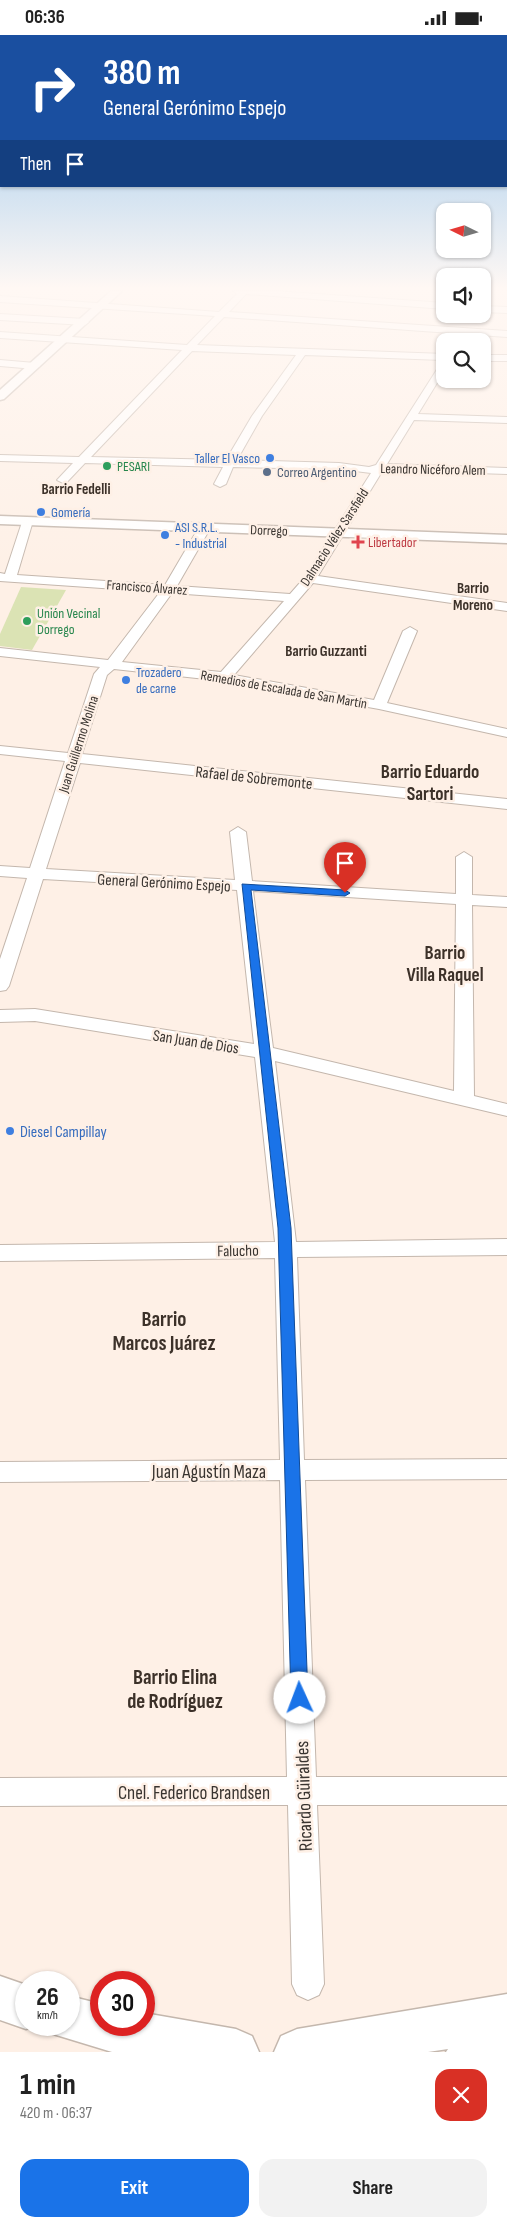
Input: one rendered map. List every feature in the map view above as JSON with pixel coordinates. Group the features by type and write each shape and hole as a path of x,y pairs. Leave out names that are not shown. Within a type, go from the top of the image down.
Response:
{"highway":[{"path":"0,1999 15,2004"},
{"path":"297,2052 507,2016"},
{"path":"80,2021 133,2033 236,2052"},
{"path":"469,2052 507,2049"}],"main road":[{"path":"0,396 13,385"},
{"name":"Dorrego","path":"0,520 507,539"}],"street":[{"path":"63,481 155,385"},
{"path":"220,484 229,463 253,420 279,385"},
{"name":"Dalmacio Vélez Sarsfield","path":"224,677 310,579 430,385"},
{"path":"410,417 507,419"},
{"name":"Leandro Nicéforo Alem","path":"0,458 339,466 369,469 380,467 507,471"},
{"path":"5,578 27,521"},
{"name":"Juan Guillermo Molina","path":"0,986 100,674 116,659 169,589 204,527"},
{"name":"Francisco Álvarez","path":"5,578 294,597"},
{"path":"310,579 507,607"},
{"path":"379,705 410,631"},
{"name":"Remedios de Escalada de San Martín","path":"0,652 224,677 379,705 507,733"},
{"name":"Rafael de Sobremonte","path":"0,750 507,804"},
{"name":"Ricardo Güiraldes","path":"238,832 246,887 286,1249 308,1984"},
{"path":"464,857 464,1099"},
{"name":"General Gerónimo Espejo","path":"0,871 507,902"},
{"name":"San Juan de Dios","path":"0,1016 35,1015 264,1052 507,1110"},
{"name":"Falucho","path":"0,1253 507,1247"},
{"name":"Juan Agustín Maza","path":"0,1472 507,1469"},
{"name":"Cnel. Federico Brandsen","path":"0,1792 507,1791"}],"green space":[{"name":"Unión Vecinal Dorrego","path":"21,587 66,590 32,650 0,646 0,634"}],"place":[{"name":"Taller El Vasco","path":"270,458"},
{"name":"PESARI","path":"107,466"},
{"name":"Correo Argentino","path":"267,472"},
{"name":"Gomería","path":"41,512"},
{"name":"ASI S.R.L. - Industrial","path":"165,535"},
{"name":"Libertador","path":"358,542"},
{"name":"Unión Vecinal Dorrego","path":"27,621"},
{"name":"Trozadero de carne","path":"126,680"},
{"name":"Diesel Campillay","path":"10,1131"}],"district":[{"name":"Barrio Fedelli","path":"76,489"},
{"name":"Barrio Moreno","path":"473,596"},
{"name":"Barrio Guzzanti","path":"326,651"},
{"name":"Barrio Eduardo Sartori","path":"430,782"},
{"name":"Barrio Villa Raquel","path":"445,963"},
{"name":"Barrio Marcos Juárez","path":"164,1331"},
{"name":"Barrio Elina de Rodríguez","path":"175,1689"}],"route":[{"path":"300,1698 285,1228 246,887 345,893"}]}
